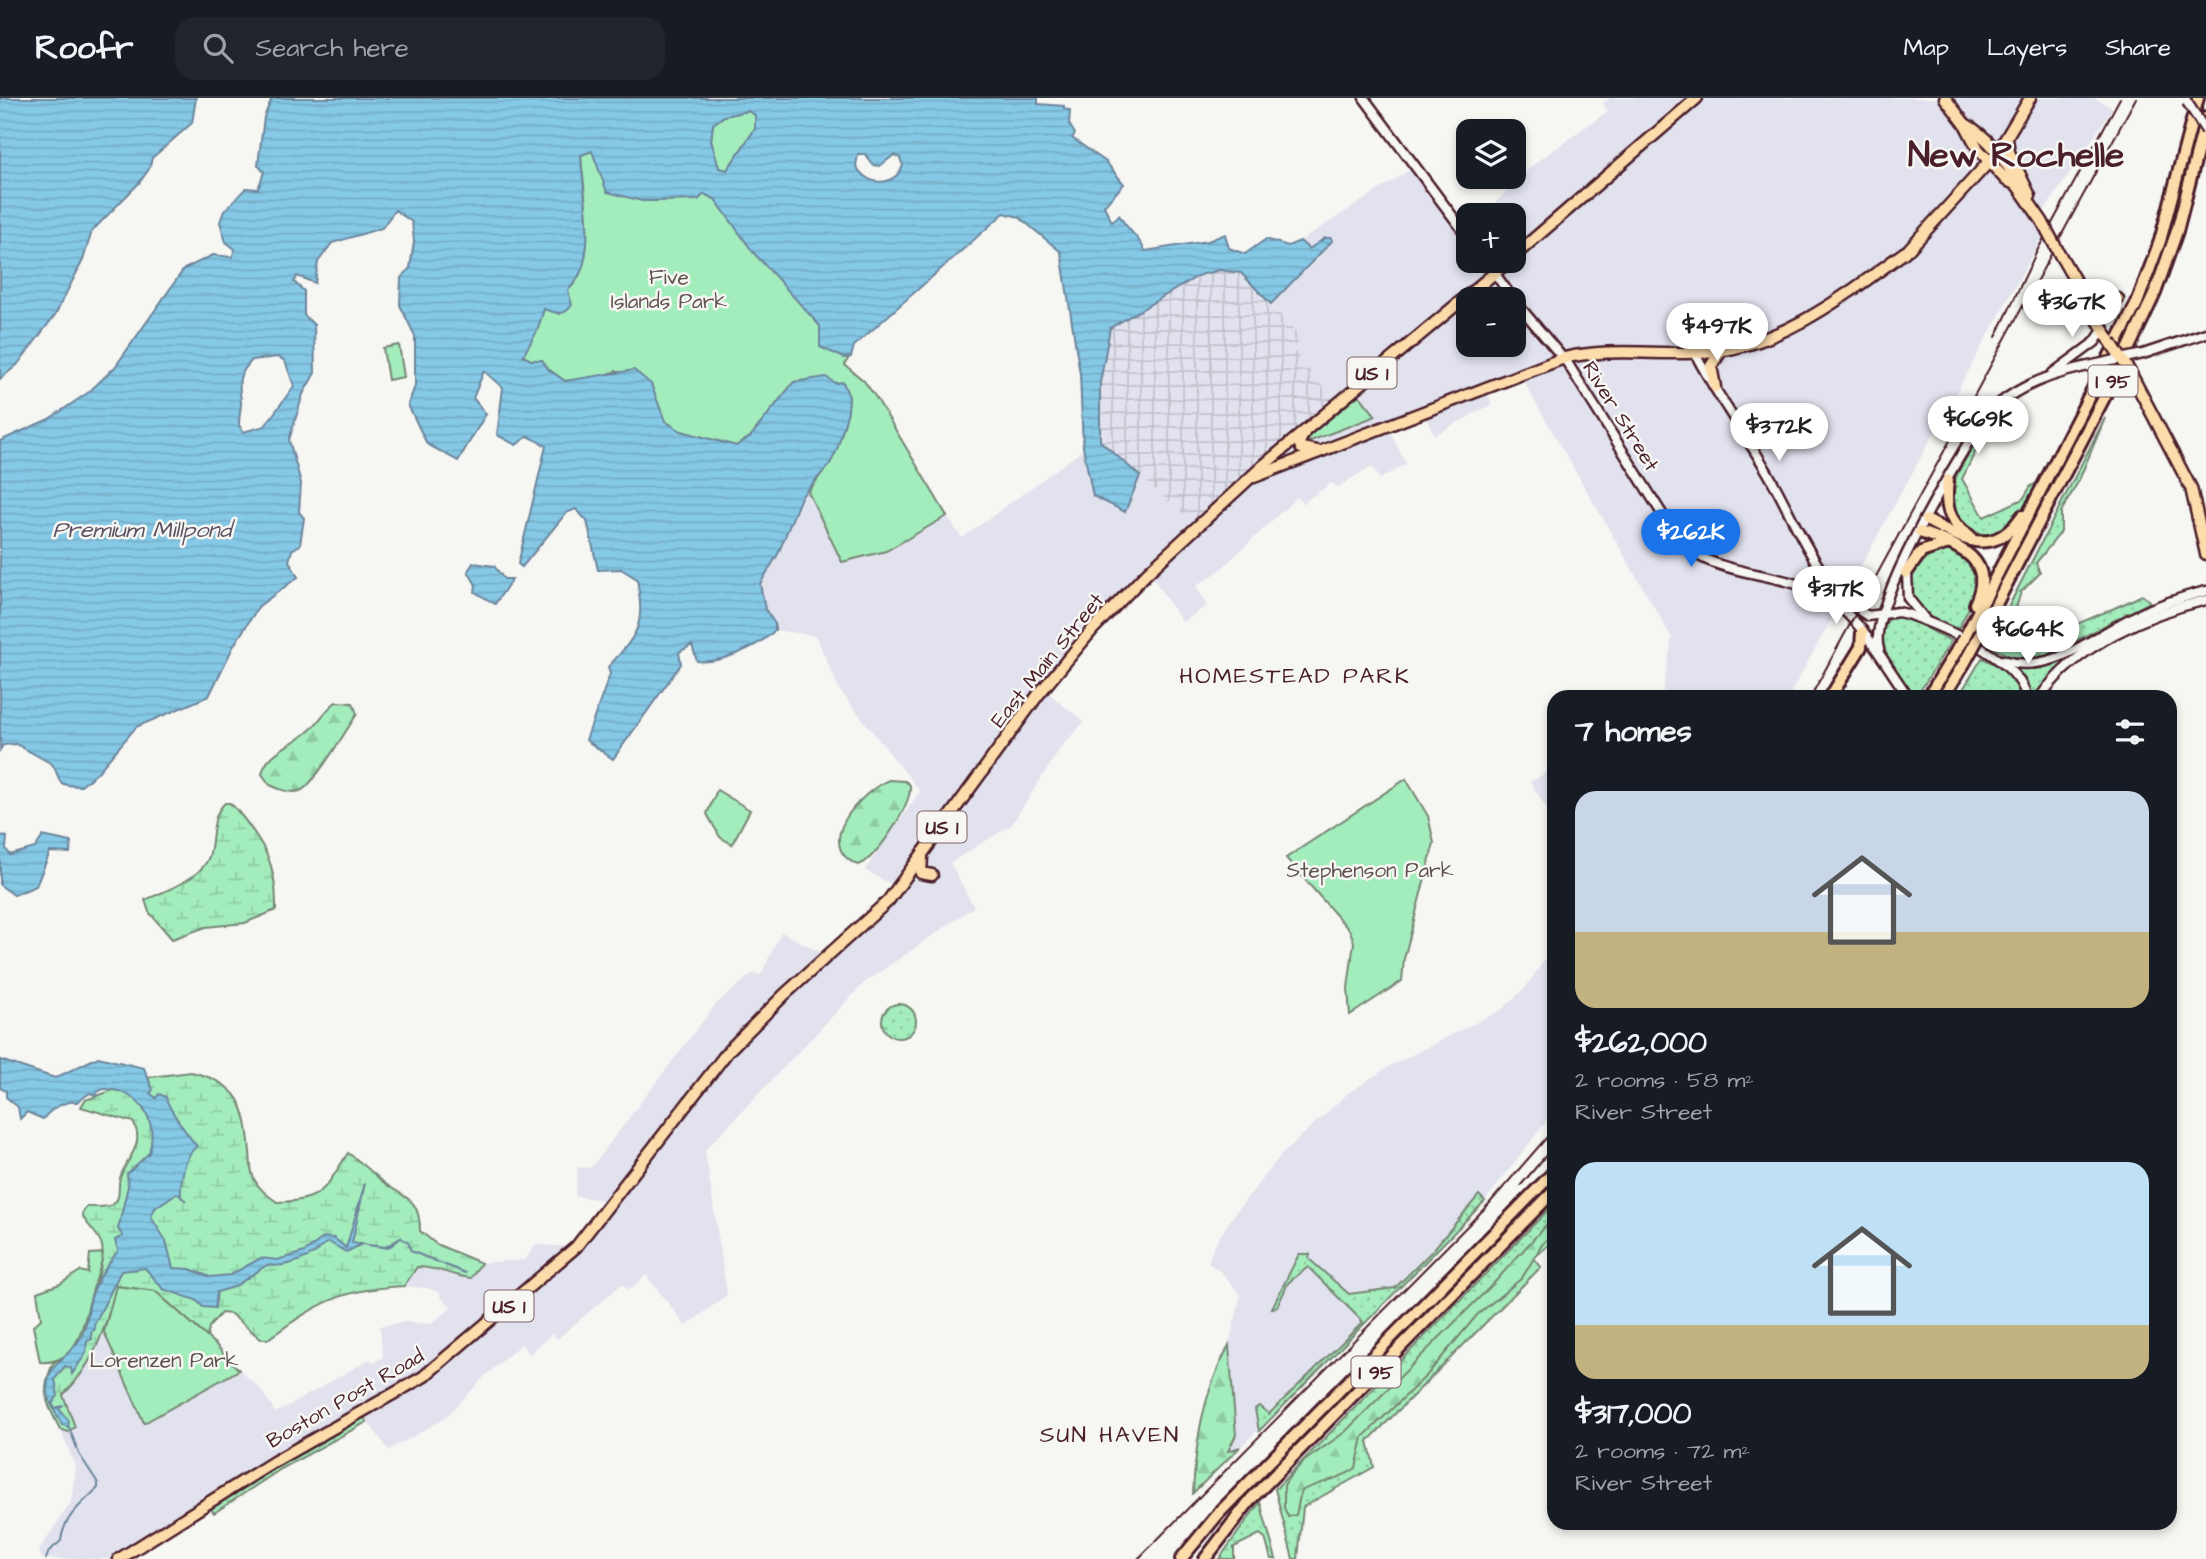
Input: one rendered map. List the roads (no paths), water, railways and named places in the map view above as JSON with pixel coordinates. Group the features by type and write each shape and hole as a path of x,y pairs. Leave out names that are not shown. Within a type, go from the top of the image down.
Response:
{"highway":[{"name":"I 95","path":"1933,690 1964,639 1969,622 2048,479 2145,283 2166,220 2198,98"},
{"name":"I 95","path":"1948,690 1983,629 2151,303 2177,231 2206,118"},
{"path":"1926,520 1966,539 1986,542 2008,533 2048,479"},
{"path":"1948,480 1947,504 1952,520 1967,534 1986,542"},
{"path":"1917,537 1949,543 1968,553 1981,575 1978,597 1969,622"},
{"path":"1906,573 1921,552 1949,543"},
{"path":"1835,690 1861,647 1862,632"},
{"name":"I 95","path":"1181,1559 1219,1513 1547,1179"},
{"name":"I 95","path":"1205,1559 1251,1499 1547,1198"}],"main road":[{"path":"1364,98 1456,221"},
{"path":"1526,247 1697,98"},
{"path":"1945,98 1965,124 1968,135 2013,174 2017,185 2042,221 2103,330 2130,372 2191,488 2206,554"},
{"name":"US 1","path":"1254,478 1564,358 1609,352 1721,351 1763,340 1793,326 1907,251 1993,157 2007,139 2030,98"},
{"path":"2184,98 2206,131"},
{"path":"2007,139 2009,152 2029,191 2031,204"},
{"name":"East Main Street","path":"676,1116 742,1035 888,901 1038,695 1086,636 1147,573 1306,429 1493,273"},
{"path":"2090,307 2108,309 2118,299"},
{"name":"River Street","path":"1526,315 1564,358 1674,537 1694,554 1729,568 1818,592 1880,652 1904,690"},
{"path":"1880,652 1876,635 1896,574 1988,414 2052,374 2059,366 2091,345 2103,330"},
{"path":"2052,374 2123,360 2205,334"},
{"path":"1715,387 1711,366 1721,351"},
{"path":"1695,353 1768,472 1818,563 1864,614 1900,612 1931,624 1996,658 2018,677 2023,690"},
{"path":"1306,429 1299,442 1301,448 1323,452"},
{"path":"1917,537 1906,573 1906,589 1910,603 1931,624"},
{"path":"2046,690 2062,672 2089,651 2206,591"},
{"path":"1996,658 2025,665 2049,663 2137,615 2189,600 2206,600"},
{"path":"922,855 919,870 923,874 932,875"},
{"name":"Boston Post Road","path":"119,1559 266,1466 398,1394 442,1363 585,1238 676,1116"}],"water":[{"path":"0,98 196,98 192,123 152,158 149,169 139,183 92,231 83,260 55,315 17,365 0,379"},
{"name":"Premium Millpond","path":"272,98 1038,98 1038,104 1064,106 1064,109 1070,110 1069,124 1075,134 1072,138 1106,162 1124,184 1104,206 1112,222 1119,215 1145,251 1208,241 1225,234 1229,248 1245,254 1266,239 1288,246 1300,241 1309,249 1325,238 1331,238 1332,241 1271,304 1241,273 1220,270 1200,275 1110,328 1100,383 1100,441 1140,476 1125,512 1093,496 1083,447 1080,374 1061,252 1019,217 1004,213 854,346 851,357 844,358 820,347 820,326 753,252 715,199 704,194 698,200 642,201 607,192 592,151 581,155 587,245 578,277 568,290 572,305 563,313 544,309 537,331 523,356 531,360 542,360 548,369 565,381 634,370 651,384 665,421 681,431 736,446 750,437 794,382 826,377 835,383 843,382 849,397 848,411 837,450 830,464 801,497 778,554 760,584 765,609 775,624 775,630 749,648 717,660 697,661 692,645 679,652 681,664 613,759 586,740 610,674 608,667 633,637 640,619 637,579 621,569 598,570 587,521 576,509 566,513 522,567 518,564 546,446 528,436 516,445 497,435 503,388 484,371 473,398 486,414 458,461 427,444 408,405 415,386 415,336 400,305 401,278 410,268 414,242 412,222 395,210 382,228 332,243 318,262 315,283 297,276 294,282 304,291 304,315 314,325 315,373 303,394 289,440 301,483 299,512 304,518 300,545 292,550 289,561 298,577 259,606 234,645 209,696 136,727 97,773 81,786 66,785 60,781 52,764 16,744 3,745 0,750 0,441 49,419 89,392 115,367 184,269 213,255 232,257 235,249 226,242 220,222 224,211 246,188 258,189 264,172 258,165 264,117","holes":["748,111 755,115 755,129 727,170 719,168 711,141 713,124 724,116","858,154 865,154 873,165 880,166 894,155 900,158 903,166 893,178 880,182 867,178 856,166","278,357 285,361 294,386 265,426 243,432 239,425 240,380 252,360"]},
{"path":"473,563 494,566 504,579 512,579 495,604 475,592 476,585 468,571"},
{"path":"0,835 7,837 6,849 10,855 35,848 43,836 71,842 70,853 50,852 36,886 14,895 0,885"},
{"path":"98,1057 144,1068 153,1090 150,1093 156,1098 159,1094 166,1097 174,1114 197,1146 186,1162 181,1197 177,1193 155,1208 151,1217 166,1241 173,1268 190,1269 210,1277 230,1275 261,1258 277,1260 305,1252 324,1237 334,1238 346,1248 365,1183 352,1243 362,1244 346,1252 329,1242 299,1261 279,1266 267,1265 234,1287 217,1292 215,1308 203,1307 196,1300 163,1289 145,1268 121,1271 94,1325 95,1329 91,1332 92,1339 87,1341 86,1353 72,1374 71,1368 65,1366 55,1379 58,1396 52,1404 55,1408 62,1406 59,1409 69,1421 68,1427 62,1425 49,1398 47,1387 50,1375 80,1339 95,1288 118,1251 115,1240 123,1236 118,1229 128,1186 127,1174 149,1153 151,1130 140,1104 124,1093 109,1089 95,1095 90,1093 77,1102 62,1104 43,1119 27,1112 20,1119 18,1107 6,1097 6,1091 0,1088 0,1060 55,1078"}],"waterway":[{"path":"401,1238 408,1242 411,1251 465,1273"},
{"path":"46,1559 49,1551 61,1541 69,1518 98,1488 98,1483 79,1454 69,1427"}],"railway":[{"path":"1996,337 2037,251 2120,98"},
{"path":"1814,690 2136,98"},
{"path":"1138,1559 1488,1205 1547,1137"},
{"path":"1521,1185 1547,1154"}],"district":[{"name":"New Rochelle","path":"2016,154"},
{"name":"HOMESTEAD PARK","path":"1295,675"},
{"name":"SUN HAVEN","path":"1110,1434"}],"park label":[{"name":"Five Islands Park","path":"669,289"},
{"name":"Stephenson Park","path":"1370,870"},
{"name":"Lorenzen Park","path":"164,1360"}]}
